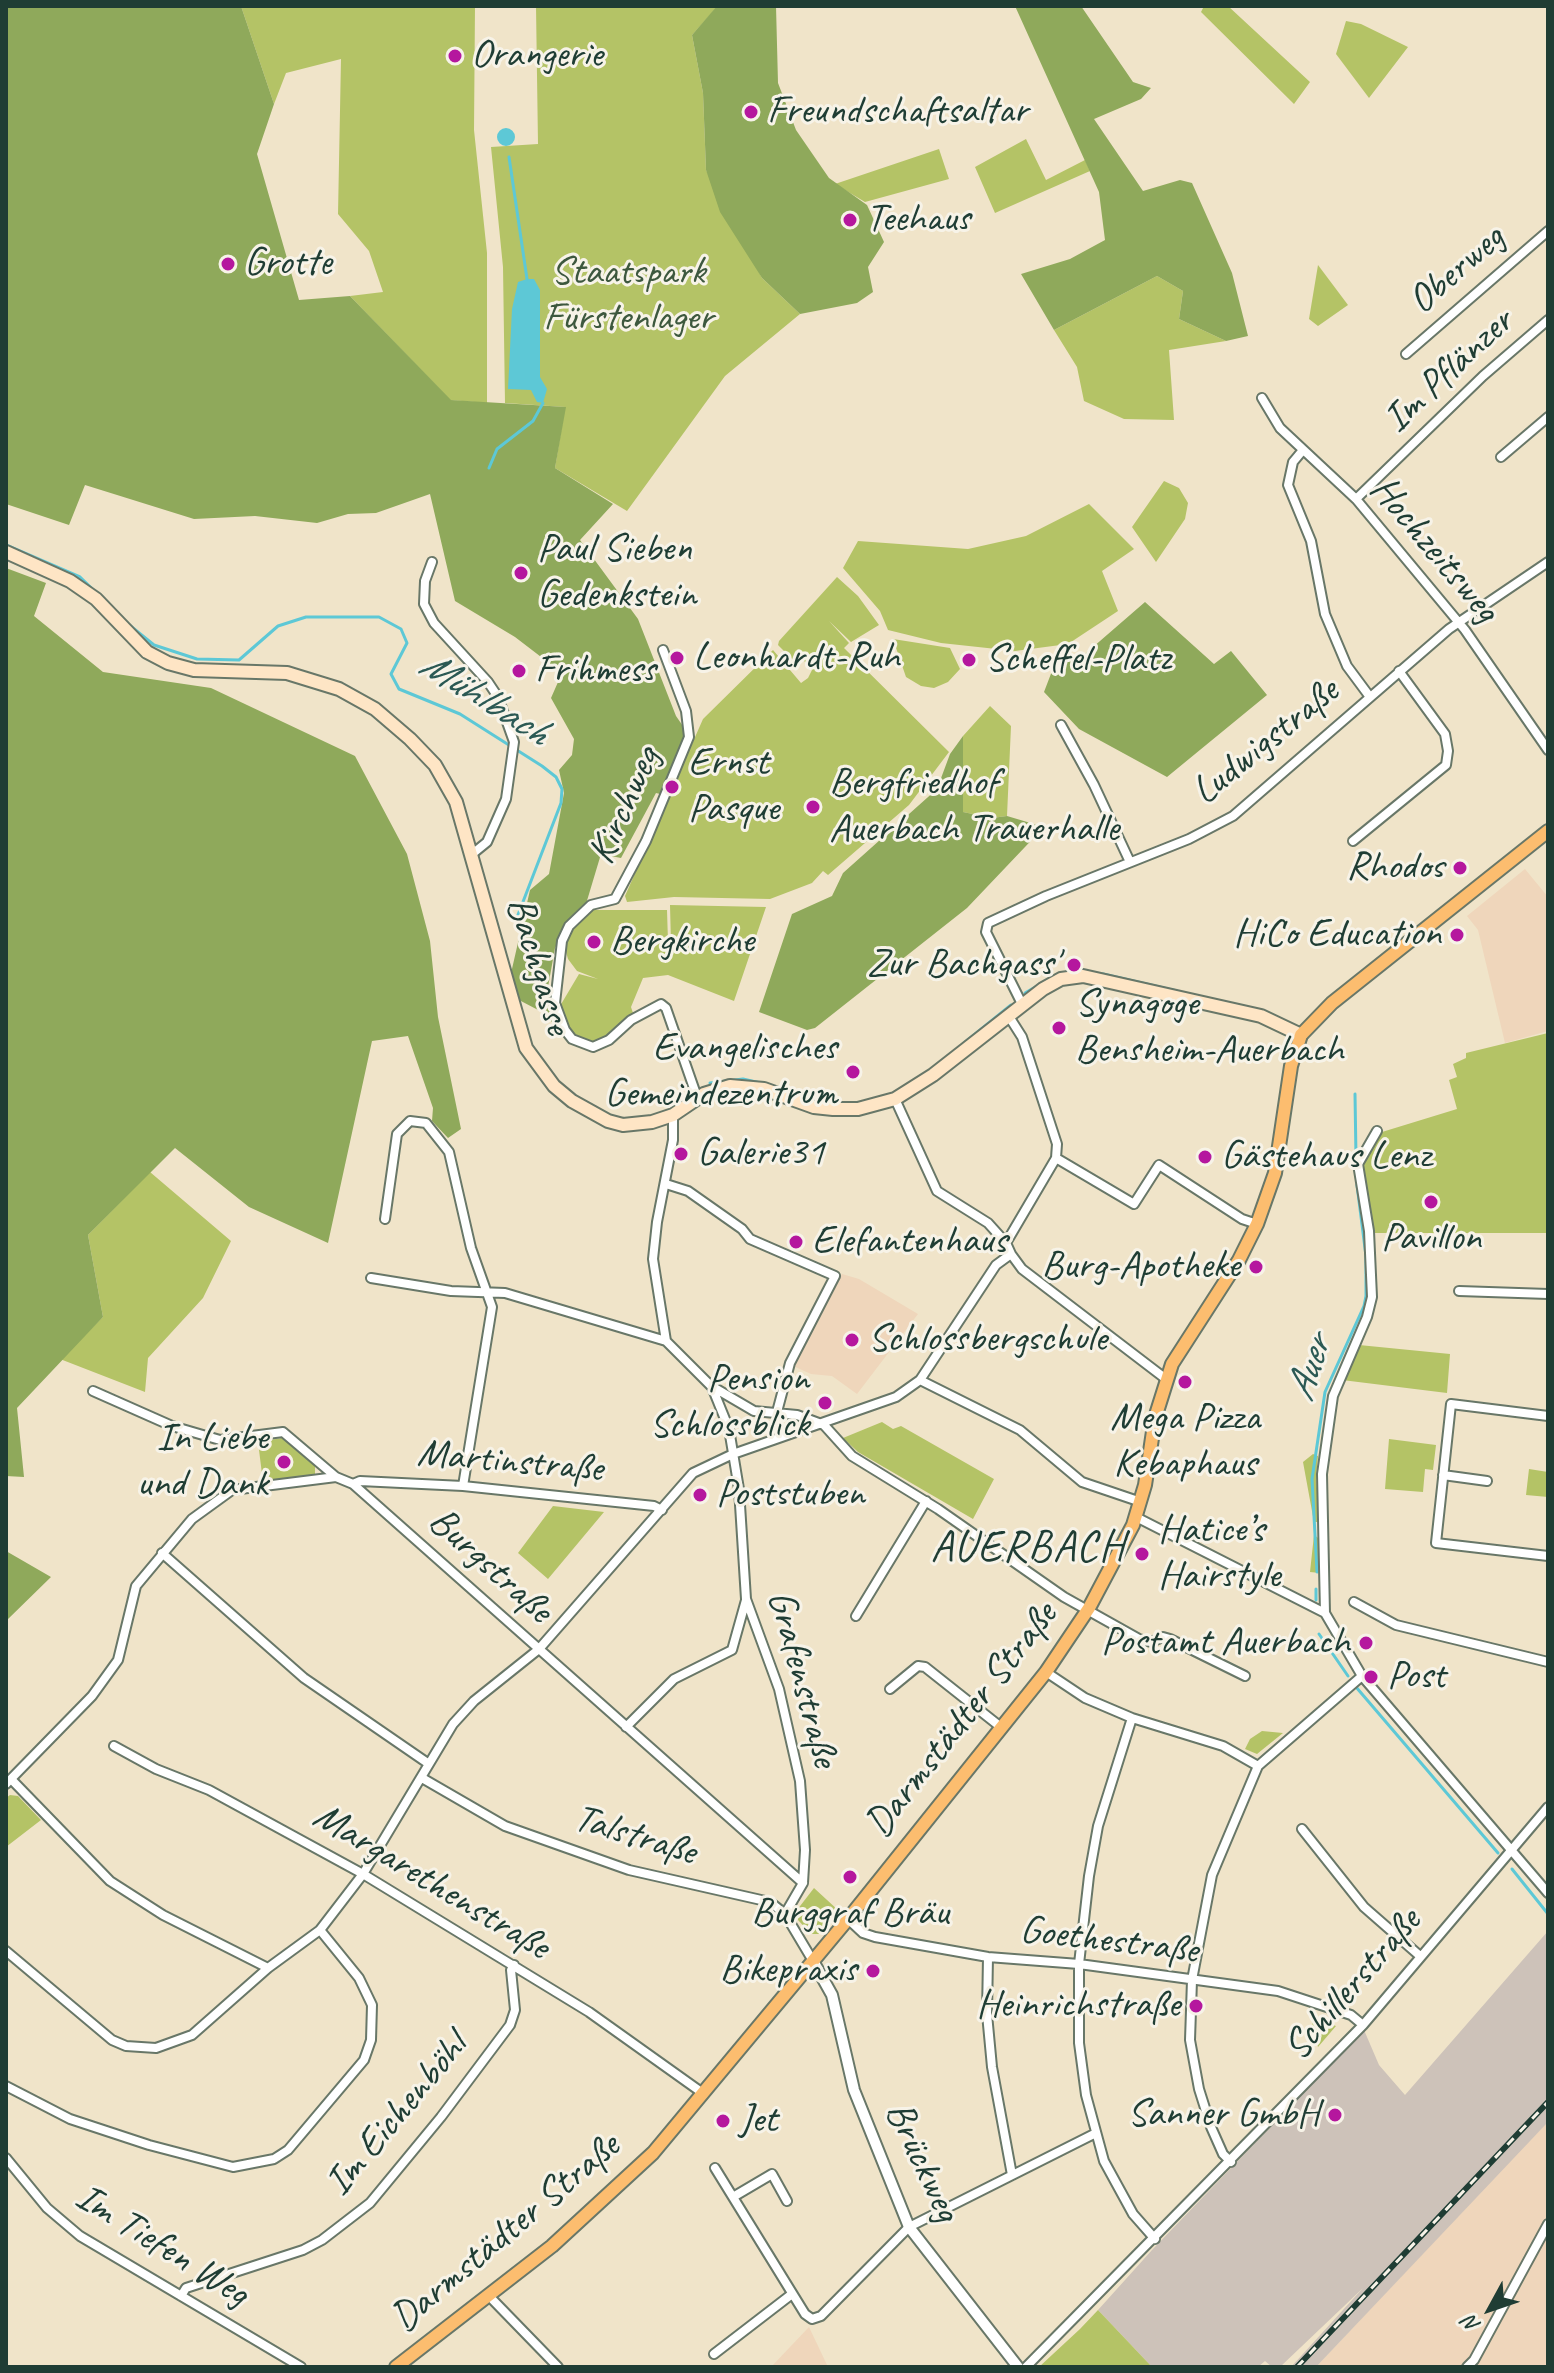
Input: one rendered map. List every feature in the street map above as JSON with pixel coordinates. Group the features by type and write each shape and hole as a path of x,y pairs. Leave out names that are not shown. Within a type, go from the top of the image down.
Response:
{"main road":[{"path":"6,552 70,581 96,599 147,652 168,663 194,670 287,673 339,689 375,709 435,765 456,802 471,855"},
{"name":"Darmstädter Straße","path":"396,2367 490,2297 618,2187 704,2094 1046,1672 1088,1610 1136,1517 1155,1418 1166,1379 1180,1350 1239,1260 1257,1224 1275,1173 1291,1066 1301,1035 1332,1003 1548,831"},
{"name":"Bachgasse","path":"471,855 519,1028 536,1064 572,1101 608,1121 639,1125 673,1115 697,1097 741,1085 833,1109 858,1109 895,1099 933,1075 1022,1004 1061,979 1083,976 1261,1016 1301,1035"}],"street":[{"name":"Oberweg","path":"1406,354 1548,231"},
{"name":"Im Pflänzer","path":"1356,499 1483,376 1548,320"},
{"name":"Hochzeitsweg","path":"1262,398 1270,416 1356,499 1458,623 1548,750"},
{"path":"1501,457 1548,417"},
{"path":"1303,450 1293,462 1288,485 1311,541 1325,614 1347,666 1370,697"},
{"name":"Bachgasse","path":"432,562 425,581 424,604 434,623 498,697 514,749 500,813 487,842 471,855"},
{"name":"Ludwigstraße","path":"1022,1004 986,932 988,923 1189,839 1233,816 1458,623 1548,562"},
{"name":"Kirchweg","path":"663,650 686,711 689,737 655,821 615,899 591,905 569,926 562,941 555,1003 565,1030 572,1039 593,1047 609,1040 643,1012 661,1004 666,1008 697,1097"},
{"path":"1353,841 1446,765 1448,751 1445,734 1399,671"},
{"path":"1061,725 1130,862"},
{"path":"1006,1243 1056,1158 1057,1144 1022,1037 1008,1015"},
{"path":"895,1099 937,1191 988,1223 1006,1243 1022,1269 1166,1379"},
{"path":"666,1341 653,1259 673,1140 673,1115"},
{"path":"385,1219 397,1134 410,1121 426,1123 449,1152 471,1248 490,1294 492,1318 463,1486"},
{"path":"1377,1131 1358,1164 1372,1263 1370,1309 1333,1396 1322,1474 1325,1613 1362,1676 1548,1893"},
{"path":"1056,1158 1134,1204 1159,1165 1242,1219 1257,1224"},
{"path":"666,1184 697,1197 742,1229 750,1239 835,1276 790,1363 777,1412"},
{"path":"6,1951 103,2034 140,2049 165,2046 192,2035 268,1968 320,1930 363,1874 453,1724 474,1701 539,1649 693,1473 733,1454 824,1425 896,1397 920,1380 996,1265 1011,1254"},
{"path":"371,1278 490,1294 505,1293 666,1341 712,1387 754,1411 777,1412 824,1425 852,1456 926,1501 1088,1610 1139,1639 1151,1642 1163,1637 1170,1639 1245,1676"},
{"path":"1459,1291 1548,1294"},
{"path":"920,1380 1020,1430 1082,1482 1141,1502"},
{"name":"Grafenstraße","path":"712,1387 729,1429 739,1489 746,1599 779,1689 800,1781 805,1850 803,1883 785,1914"},
{"name":"Burgstraße","path":"93,1391 172,1426 228,1442 283,1432 336,1477 353,1484 803,1883"},
{"path":"1548,1416 1451,1404 1436,1543 1548,1556"},
{"path":"1443,1475 1487,1481"},
{"path":"268,1968 163,1915 110,1881 9,1782 92,1696 118,1660 136,1586 192,1519 232,1490 336,1477"},
{"name":"Martinstraße","path":"353,1484 360,1481 463,1486 654,1506 662,1510"},
{"path":"856,1616 926,1501"},
{"path":"1136,1517 1325,1613"},
{"path":"162,1553 304,1678 429,1764"},
{"path":"626,1727 674,1679 732,1650 746,1599"},
{"path":"1354,1602 1396,1625 1548,1662"},
{"path":"890,1689 918,1666 925,1667 1002,1728"},
{"path":"1046,1672 1085,1698 1132,1718 1223,1746 1258,1766"},
{"path":"1231,2162 1223,2154 1199,2089 1190,2040 1192,1980 1212,1875 1258,1766 1362,1676"},
{"path":"1132,1718 1098,1826 1079,1964 1079,2043 1094,2134 1114,2185 1133,2214 1155,2239"},
{"name":"Margarethenstraße","path":"114,1746 156,1769 209,1790 363,1874 589,2012 704,2094"},
{"name":"Talstraße","path":"422,1778 505,1826 629,1870 709,1890 760,1898 785,1914"},
{"name":"Schillerstraße","path":"1026,2367 1363,2025 1548,1807"},
{"path":"1302,1829 1364,1907 1420,1956"},
{"path":"785,1914 813,1961"},
{"name":"Goethestraße","path":"848,1919 863,1933 875,1937 988,1957 1079,1964 1278,1991 1351,2015 1363,2025"},
{"path":"6,2086 70,2119 149,2145 233,2167 274,2159 288,2150 364,2060 371,2040 372,2005 359,1978 320,1930"},
{"path":"988,1957 987,2014 992,2067 1012,2175"},
{"name":"Brückweg","path":"813,1961 832,1995 854,2090 909,2227 1018,2367"},
{"name":"Im Eichenböhl","path":"181,2296 186,2288 303,2250 322,2240 370,2203 441,2117 510,2025 515,2010 511,1970 514,1965"},
{"path":"715,2168 808,2317 821,2316 909,2227 1094,2134"},
{"name":"Im Tiefen Weg","path":"6,2158 47,2208 80,2236 301,2367"},
{"path":"733,2197 772,2174 787,2201"},
{"path":"1473,2365 1548,2224"},
{"path":"714,2354 792,2294"},
{"path":"490,2297 558,2367"}],"shaded area":[{"path":"1525,869 1548,897 1548,1031 1505,1043 1478,930 1467,916"},
{"name":"Schlossbergschule","path":"842,1274 859,1279 918,1314 857,1394 832,1376 811,1374 793,1366"},
{"path":"1548,1931 1548,2122 1316,2367 1291,2367 1363,2288 1280,2367 1272,2367 1265,2361 1258,2367 1152,2367 1098,2310 1152,2250 1364,2030 1379,2065 1405,2095"},
{"path":"1548,2122 1548,2367 1316,2367 1512,2158"},
{"path":"809,2327 828,2367 771,2367"}],"green space":[{"path":"6,6 241,6 274,104 257,154 299,300 350,296 451,400 566,407 555,468 613,504 580,540 638,619 676,716 687,732 660,794 656,793 621,858 601,854 586,904 570,919 555,948 548,987 554,1024 540,1011 519,1000 509,982 530,890 549,874 564,793 559,770 572,755 574,739 551,698 562,673 515,637 455,601 430,494 376,513 348,514 317,523 255,516 194,519 85,485 69,525 6,504"},
{"name":"Staatspark Fürstenlager","path":"241,6 475,6 474,130 487,253 487,403 450,400 350,296 383,292 369,251 338,214 341,59 286,73 274,104"},
{"name":"Staatspark Fürstenlager","path":"536,6 723,6 717,7 692,35 703,93 706,170 762,278 800,314 725,376 627,511 555,468 565,407 505,403 503,267 491,147 538,144"},
{"path":"717,6 776,6 778,83 796,130 829,178 867,205 884,242 868,267 873,292 857,303 800,314 762,278 720,212 706,170 703,93 692,35"},
{"path":"1015,6 1081,6 1133,82 1151,88 1141,99 1094,119 1143,191 1180,180 1192,183 1232,273 1248,336 1226,341 1179,319 1183,291 1157,276 1054,330 1021,274 1070,259 1105,240 1099,192"},
{"path":"1204,6 1228,6 1310,82 1294,104 1201,12"},
{"path":"1346,21 1361,24 1408,47 1369,98 1336,54"},
{"path":"1026,139 1046,180 1085,160 1090,171 995,213 975,167"},
{"path":"939,149 949,179 865,202 835,184"},
{"path":"1318,265 1348,305 1318,326 1309,319"},
{"path":"1157,276 1183,291 1179,319 1226,341 1169,350 1174,420 1124,419 1084,401 1077,367 1054,330"},
{"path":"1164,481 1179,488 1188,503 1185,519 1156,562 1132,527"},
{"path":"1089,504 1134,549 1102,571 1118,611 1068,644 1015,651 941,643 888,630 880,611 843,568 858,541 968,549 1026,536"},
{"path":"6,568 46,583 34,616 103,672 211,688 355,756 407,854 430,941 438,1017 461,1129 448,1138 432,1121 433,1108 408,1036 372,1041 328,1243 249,1207 175,1148 88,1235 103,1317 17,1408 24,1477 6,1476"},
{"path":"837,577 858,596 879,625 851,642 829,621 849,643 844,648 949,752 909,805 828,875 823,871 812,883 770,899 674,897 627,902 625,896 703,719 773,650 801,683 808,678 812,670 799,655 793,660 778,645 779,641"},
{"path":"1145,602 1214,664 1231,651 1267,695 1167,777 1079,729 1044,692 1057,658 1085,654"},
{"path":"893,639 950,648 960,669 948,682 934,688 921,686 906,677"},
{"path":"990,706 1011,726 1007,816 992,818 963,812 963,736"},
{"path":"963,736 963,812 992,818 1007,816 1044,827 967,908 815,1028 807,1030 759,1012 792,914 832,896 843,873 937,789 950,754"},
{"path":"670,905 766,907 734,1001 668,975 643,978 631,1007 633,1013 601,1041 586,1043 573,1036 560,1006 579,974 598,979 577,971 568,959 564,945 571,929 591,910 667,910 668,942 664,943 671,944"},
{"path":"1548,1033 1548,1233 1375,1233 1361,1167 1382,1132 1457,1109 1449,1080 1457,1077 1453,1064 1466,1058 1466,1053"},
{"path":"150,1172 231,1241 203,1298 148,1358 145,1392 60,1359 103,1317 88,1235"},
{"path":"1359,1345 1450,1354 1447,1393 1342,1380"},
{"path":"882,1422 893,1429 901,1426 994,1479 973,1519 858,1452 843,1438"},
{"path":"282,1438 315,1465 315,1476 263,1482 258,1442"},
{"path":"1389,1439 1436,1445 1433,1470 1425,1469 1423,1492 1385,1489"},
{"path":"1313,1454 1318,1456 1316,1478 1320,1522 1314,1522 1303,1462"},
{"path":"1529,1469 1548,1472 1548,1497 1526,1495"},
{"path":"553,1506 604,1512 548,1579 518,1553"},
{"path":"1314,1535 1321,1540 1320,1573 1310,1572"},
{"path":"6,1551 51,1577 6,1621"},
{"path":"1262,1731 1283,1733 1257,1754 1245,1749 1250,1739"},
{"path":"18,1796 41,1820 6,1847 6,1798"},
{"path":"814,1888 839,1911 819,1934 811,1934 798,1920 797,1910"},
{"path":"1311,2018 1336,2026 1318,2047"},
{"path":"1098,2310 1152,2367 1039,2367 1080,2329"}],"water":[{"path":"506,128 515,137 506,146 497,137"},
{"path":"534,279 540,290 540,377 547,389 543,403 537,402 531,390 508,389 512,309 518,282"}],"waterway":[{"path":"509,157 527,279"},
{"path":"489,468 497,449 533,421 543,403"},
{"name":"Mühlbach","path":"6,545 80,577 111,607"},
{"name":"Mühlbach","path":"128,624 154,645 197,659 239,660 278,626 306,617 379,617 401,629 407,643 391,674 399,689 460,714 542,766 556,777 562,789 561,803 516,920"},
{"name":"Auer","path":"1103,974 1177,991"},
{"name":"Auer","path":"1025,993 1049,979"},
{"name":"Auer","path":"964,1043 1011,1005"},
{"name":"Auer","path":"710,1083 743,1079 769,1085"},
{"name":"Auer","path":"1355,1094 1356,1158"},
{"name":"Auer","path":"1317,1572 1312,1479 1325,1392 1366,1296 1366,1256 1357,1185"},
{"name":"Auer","path":"1316,1589 1316,1600"},
{"name":"Auer","path":"1319,1634 1348,1676"},
{"name":"Auer","path":"1356,1687 1498,1853"},
{"name":"Auer","path":"1512,1869 1548,1914"}],"railway":[{"path":"1297,2367 1548,2102"}],"place":[{"name":"Orangerie","path":"455,56"},
{"name":"Freundschaftsaltar","path":"751,112"},
{"name":"Teehaus","path":"850,220"},
{"name":"Grotte","path":"228,264"},
{"name":"Paul Sieben Gedenkstein","path":"521,573"},
{"name":"Leonhardt-Ruh","path":"677,658"},
{"name":"Scheffel-Platz","path":"969,660"},
{"name":"Frihmess","path":"519,671"},
{"name":"Ernst Pasque","path":"672,787"},
{"name":"Bergfriedhof Auerbach Trauerhalle","path":"813,807"},
{"name":"Rhodos","path":"1460,868"},
{"name":"HiCo Education","path":"1457,935"},
{"name":"Bergkirche","path":"594,942"},
{"name":"Zur Bachgass'","path":"1074,965"},
{"name":"Synagoge Bensheim-Auerbach","path":"1059,1028"},
{"name":"Evangelisches Gemeindezentrum","path":"853,1072"},
{"name":"Galerie31","path":"681,1154"},
{"name":"Gästehaus Lenz","path":"1205,1157"},
{"name":"Pavillon","path":"1431,1202"},
{"name":"Elefantenhaus","path":"796,1242"},
{"name":"Burg-Apotheke","path":"1256,1267"},
{"name":"Schlossbergschule","path":"852,1340"},
{"name":"Mega Pizza Kebaphaus","path":"1185,1382"},
{"name":"Pension Schlossblick","path":"825,1403"},
{"name":"In Liebe und Dank","path":"284,1462"},
{"name":"Poststuben","path":"700,1495"},
{"name":"Hatice’s Hairstyle","path":"1142,1554"},
{"name":"Postamt Auerbach","path":"1366,1643"},
{"name":"Post","path":"1371,1677"},
{"name":"Burggraf Bräu","path":"850,1877"},
{"name":"Bikepraxis","path":"873,1971"},
{"name":"Heinrichstraße","path":"1196,2006"},
{"name":"Sanner GmbH","path":"1335,2115"},
{"name":"Jet","path":"723,2121"}],"district":[{"name":"AUERBACH","path":"1028,1548"}]}
